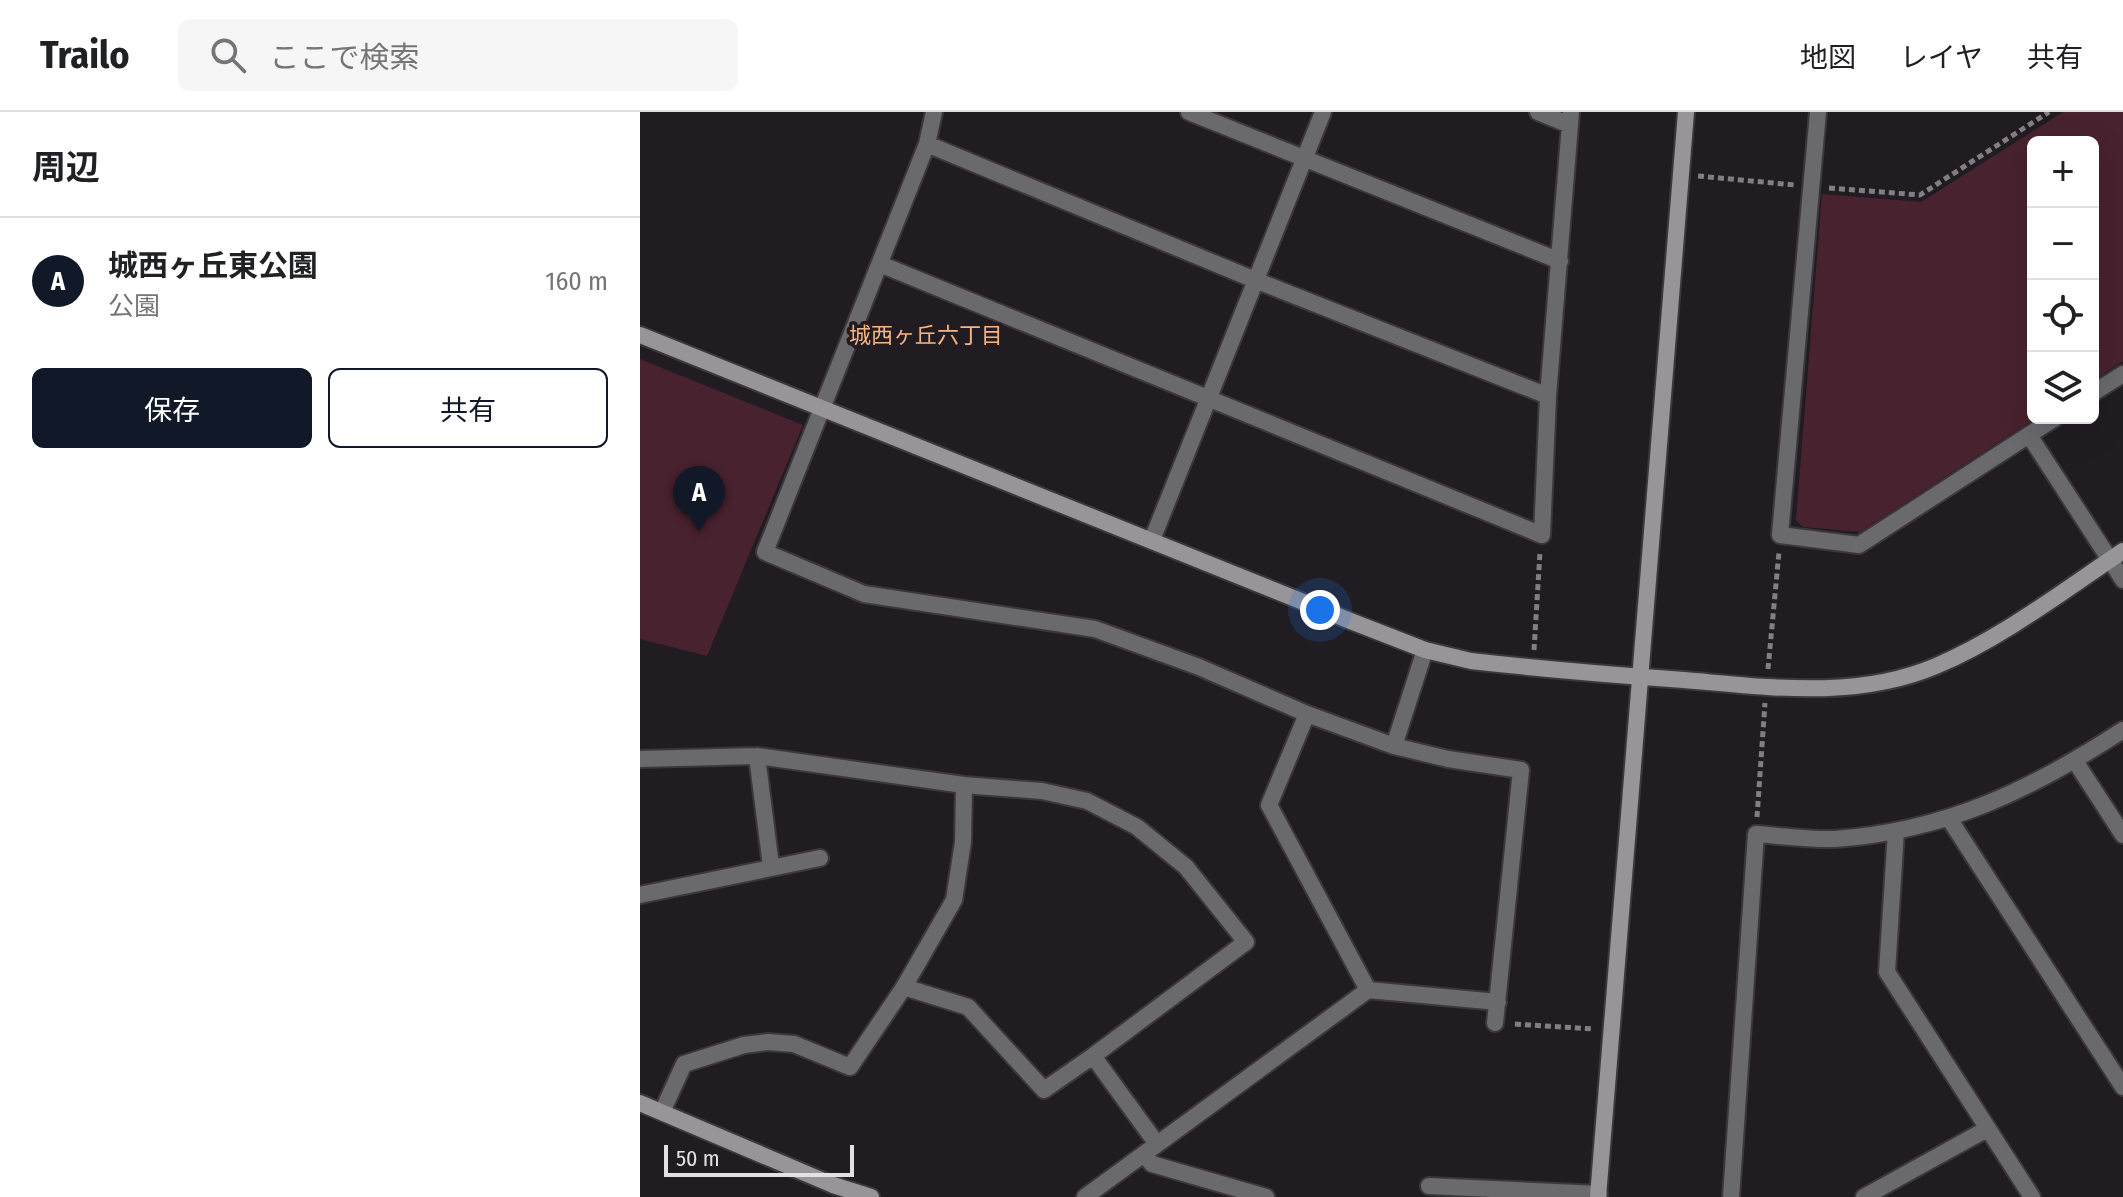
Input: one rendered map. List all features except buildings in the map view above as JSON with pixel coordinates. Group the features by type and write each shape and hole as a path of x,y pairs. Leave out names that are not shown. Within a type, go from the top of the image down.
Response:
{"street":[{"path":"934,112 927,144 765,552 864,594 1095,629 1199,667 1307,714 1394,746 1448,759 1521,770 1495,1023"},
{"path":"1189,112 1560,261"},
{"path":"1152,540 1323,112"},
{"path":"880,264 1542,535 1548,396 1570,118 1538,112"},
{"path":"1429,1186 1483,1193 1598,1196 1614,1030 1686,112"},
{"path":"1818,112 1780,535 1859,545 2046,424"},
{"path":"927,144 1255,280 1548,396"},
{"path":"640,335 1425,650 1471,661 1766,687 1816,689 1872,684 1934,667 1978,645 2116,556"},
{"path":"2099,389 2123,374"},
{"path":"2029,435 2116,556 2123,580"},
{"path":"1394,746 1425,650"},
{"path":"1307,714 1269,805 1368,990"},
{"path":"1731,1197 1756,834 1833,839 1950,820 2018,793 2123,730"},
{"path":"757,756 771,866"},
{"path":"640,759 757,756 964,785 1042,791 1087,801 1137,827 1186,867 1246,942 1044,1090 968,1007 904,987"},
{"path":"2075,761 2123,835"},
{"path":"662,1112 684,1064 744,1045 794,1044 850,1067 904,987 954,900 963,842 964,785"},
{"path":"1950,820 2123,1087"},
{"path":"1896,831 1887,972 2032,1197"},
{"path":"640,895 820,858"},
{"path":"1085,1197 1368,990 1498,1002"},
{"path":"1093,1056 1150,1149 1152,1164 1266,1197"},
{"path":"640,1103 833,1185 871,1197"},
{"path":"1864,1197 1987,1129"}],"path":[{"path":"1681,174 1920,195 2049,112"},
{"path":"1533,668 1542,535"},
{"path":"1756,834 1780,535"},
{"path":"1495,1023 1614,1030"}],"shaded area":[{"path":"2063,112 2123,112 2123,361 2099,377 2099,136 2027,136 2027,424 1860,532 1803,527 1796,520 1822,194 1921,202"},
{"path":"640,359 803,425 707,656 640,639"}],"place":[{"name":"城西ヶ丘東公園","path":"699,532"}],"district":[{"name":"城西ヶ丘六丁目","path":"926,335"}]}
